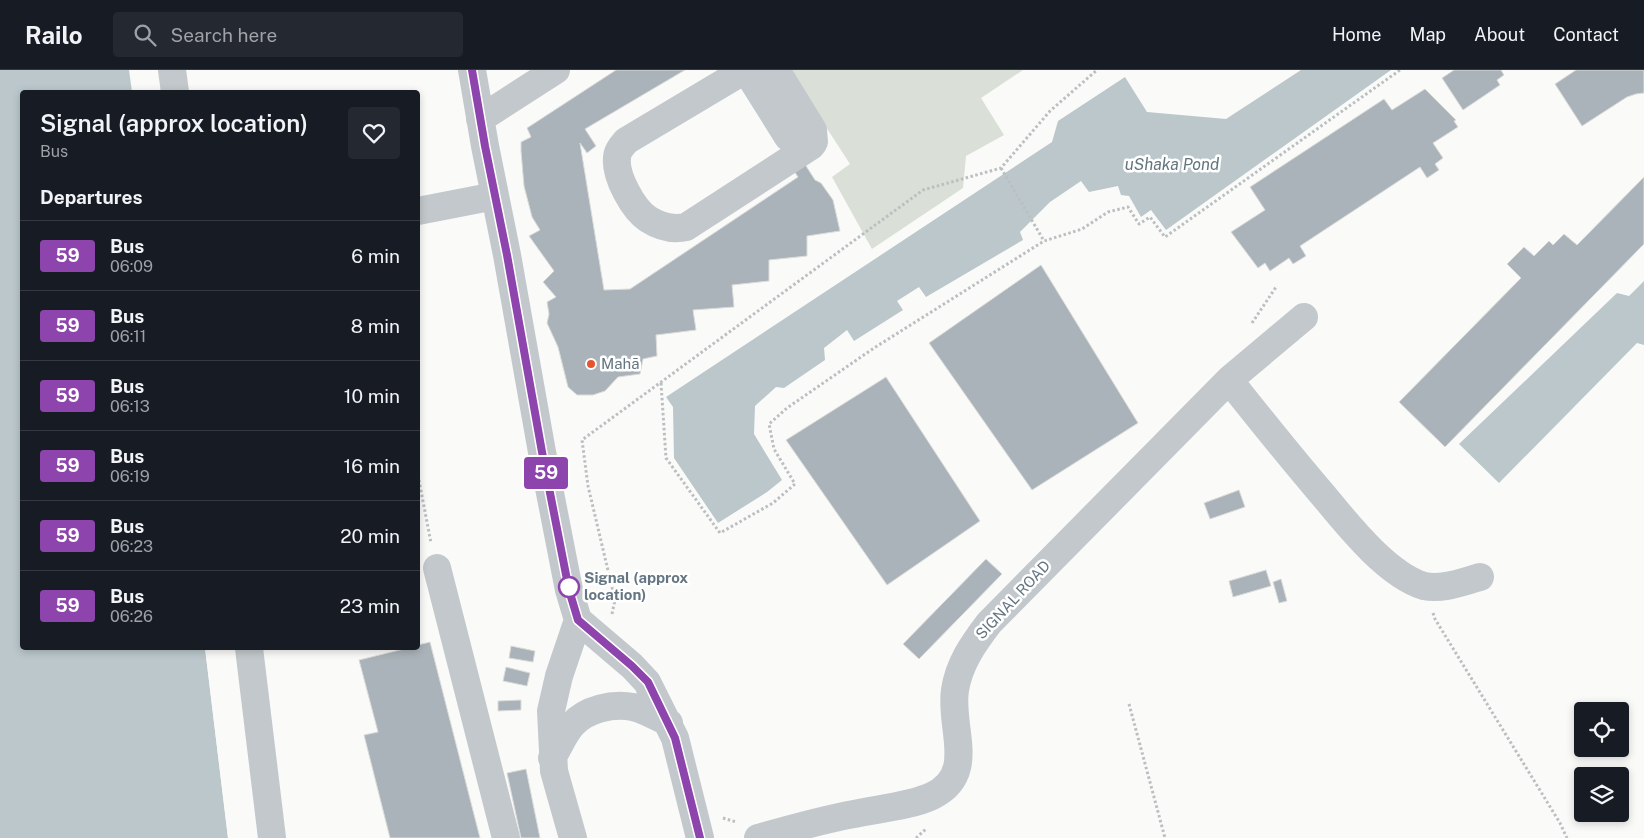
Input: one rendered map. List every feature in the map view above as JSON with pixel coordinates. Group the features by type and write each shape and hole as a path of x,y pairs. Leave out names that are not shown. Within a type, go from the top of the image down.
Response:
{"street":[{"path":"172,70 175,90"},
{"path":"472,70 569,590 578,620 648,682 675,738 700,838"},
{"path":"480,119 556,70"},
{"path":"776,70 813,130 814,142 811,146 686,228 670,228 648,219 631,200 620,176 617,164 617,155 621,146 626,141 746,70 788,137"},
{"path":"420,211 495,196"},
{"name":"SIGNAL ROAD","path":"751,830 817,830 932,796 944,788 952,780 959,760 954,692 959,670 974,644 995,616 1229,380 1304,317"},
{"path":"1229,380 1303,472 1363,542 1400,574 1426,586 1442,587 1480,577"},
{"path":"436,568 506,838"},
{"path":"573,838 554,771 551,712 559,676 578,620"},
{"path":"249,650 272,838"},
{"path":"552,758 571,726 594,711 621,706 633,707 669,723"}],"path":[{"path":"617,622 612,614 614,600 588,486 582,440 923,190 1001,168 1050,110 1097,70"},
{"path":"661,382 666,458 720,533 773,502 795,484 774,449 769,424 787,408 874,348 1044,241 1082,230 1108,212 1128,207 1139,224 1150,217 1165,237 1400,70"},
{"path":"1001,168 1044,241"},
{"path":"1250,326 1276,287"},
{"path":"420,485 436,568"},
{"path":"1426,586 1435,619 1560,823 1566,838"},
{"path":"1129,704 1165,838"},
{"path":"719,815 751,830"}],"shaded area":[{"path":"789,70 1023,70 981,98 1004,135 966,156 963,188 872,249 832,177 850,164"}],"water":[{"path":"0,70 129,70 132,90 20,90 20,650 205,650 228,838 0,838"},
{"name":"uShaka Pond","path":"1301,70 1391,70 1166,230 1151,210 1141,217 1129,196 1121,195 1118,186 1089,192 1081,181 1050,202 1020,232 1023,240 926,297 919,287 897,301 903,310 854,341 847,330 824,348 825,360 784,388 776,387 755,406 754,434 782,480 767,492 718,523 674,458 673,407 666,397 1052,142 1058,121 1125,77 1147,112 1226,119"},
{"path":"1644,281 1644,345 1637,343 1499,483 1459,444 1617,293 1629,296"}],"pier":[{"path":"205,650 207,650 230,838 228,838"}],"building":[{"path":"616,70 685,70 585,129 596,146 587,153 580,143 604,290 630,289 798,177 790,165 801,158 815,180 821,183 833,200 840,231 807,236 807,256 769,260 769,281 732,285 734,307 693,310 696,330 656,335 657,356 643,359 640,374 618,377 605,391 593,395 577,395 568,387 558,347 547,323 549,314 547,302 556,297 543,282 554,271 529,236 540,230 532,217 524,186 521,142 531,137 527,128"},
{"path":"1454,70 1501,70 1504,75 1497,80 1500,85 1463,110 1442,78"},
{"path":"1576,70 1644,70 1644,93 1627,97 1582,126 1555,84"},
{"path":"1425,89 1456,120 1454,121 1458,127 1433,143 1443,158 1435,164 1439,170 1427,178 1420,167 1300,246 1306,256 1293,264 1289,258 1270,271 1265,263 1258,268 1231,232 1265,210 1250,187 1384,99 1392,110"},
{"path":"1644,177 1644,244 1445,447 1399,402 1521,278 1507,264 1524,247 1534,256 1549,241 1553,245 1564,234 1577,245"},
{"path":"1041,265 1138,423 1032,490 929,343"},
{"path":"886,377 980,521 887,585 786,440"},
{"path":"1239,490 1245,507 1210,519 1204,503"},
{"path":"986,559 1002,574 919,659 903,644"},
{"path":"1266,570 1271,586 1233,597 1229,581"},
{"path":"1281,579 1287,601 1279,603 1273,582"},
{"path":"430,642 480,838 390,838 364,735 378,732 359,660 400,650 420,650 420,644"},
{"path":"511,646 535,651 533,662 509,658"},
{"path":"506,667 530,673 527,686 503,681"},
{"path":"521,700 521,710 498,711 498,701"},
{"path":"526,769 540,838 521,838 507,773"}],"bus line":[{"name":"59","path":"472,70 569,590 578,620 648,682 675,738 700,838"}],"place":[{"name":"Mahā","path":"591,364"},
{"name":"Signal (approx location)","path":"569,587"}]}
